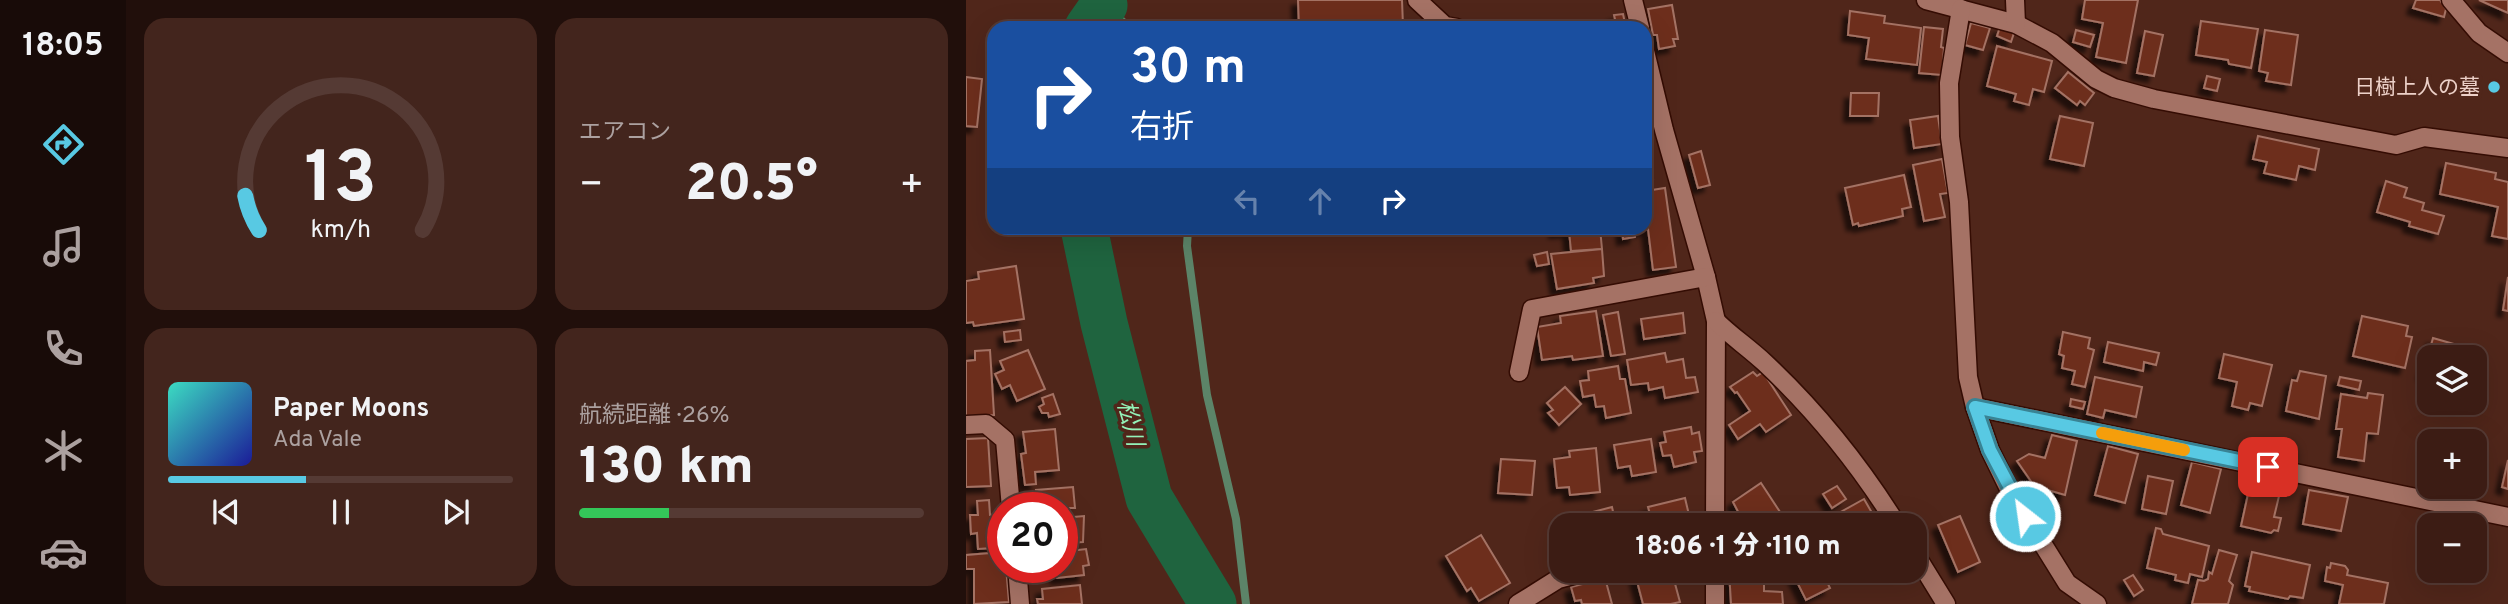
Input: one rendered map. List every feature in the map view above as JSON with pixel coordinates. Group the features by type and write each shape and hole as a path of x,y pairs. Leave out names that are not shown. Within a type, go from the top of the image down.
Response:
{"street":[{"path":"1417,0 1440,21"},
{"path":"1633,0 1638,21"},
{"path":"1926,0 1955,5 2016,24 2052,43 2096,79 2114,89 2396,145 2424,137 2508,148"},
{"path":"2015,0 2016,24"},
{"path":"2451,0 2479,33 2508,53"},
{"path":"1955,5 1949,83 1950,137 1959,202 1968,377 1975,407 1990,450 2011,493 2067,583 2097,604"},
{"path":"1652,85 1716,321 1715,513"},
{"path":"1519,372 1532,309 1706,278"},
{"path":"1716,321 1764,362 1814,414 1877,493 1890,513"},
{"path":"1975,407 2508,517"},
{"path":"966,425 986,424 1005,440 1010,492"},
{"path":"1927,573 1946,604"},
{"path":"1018,583 1020,604"},
{"path":"1518,604 1552,583"},
{"path":"1715,583 1715,604"}],"building":[{"path":"1298,0 1402,0 1403,21 1299,21"},
{"path":"2085,0 2138,0 2126,63 2096,57 2103,23 2082,19"},
{"path":"2416,0 2440,0 2446,9 2444,17 2413,8"},
{"path":"2479,0 2508,0 2508,13"},
{"path":"1672,5 1678,39 1673,39 1675,46 1659,49 1648,9"},
{"path":"1850,11 1885,16 1884,23 1921,28 1917,65 1866,59 1869,38 1848,35"},
{"path":"1623,14 1624,21 1615,21 1614,15"},
{"path":"2201,21 2258,29 2251,68 2229,64 2228,60 2196,55"},
{"path":"1971,23 1990,28 1983,50 1965,45"},
{"path":"1924,27 1943,29 1942,75 1919,73"},
{"path":"2000,27 2014,33 2011,42 1997,36"},
{"path":"2076,30 2094,35 2090,47 2073,42"},
{"path":"2265,30 2298,35 2291,85 2266,81 2268,73 2259,71"},
{"path":"2145,31 2163,35 2154,76 2137,73"},
{"path":"1997,46 2052,61 2044,92 2033,89 2029,105 2014,101 2016,94 1987,86"},
{"path":"2068,72 2094,93 2085,105 2080,101 2077,105 2055,88"},
{"path":"2207,76 2220,79 2217,91 2204,88"},
{"path":"966,77 982,79 977,127 966,126"},
{"path":"1851,93 1879,93 1878,116 1850,116"},
{"path":"1938,116 1942,144 1914,148 1910,120"},
{"path":"2060,116 2093,123 2084,166 2050,159"},
{"path":"2258,136 2319,149 2315,170 2299,166 2296,180 2264,173 2267,162 2253,159"},
{"path":"1701,151 1710,185 1698,188 1689,155"},
{"path":"1942,159 1948,193 1940,194 1945,217 1924,221 1913,165"},
{"path":"2446,163 2496,173 2495,179 2508,182 2508,239 2492,236 2498,207 2440,194"},
{"path":"1904,175 1911,207 1902,209 1903,216 1853,225 1845,188"},
{"path":"2386,181 2407,188 2404,197 2424,203 2422,210 2444,216 2438,234 2409,226 2410,222 2377,212"},
{"path":"1665,188 1676,267 1653,270 1649,235 1652,235 1652,190"},
{"path":"1569,235 1601,235 1602,249 1571,251"},
{"path":"1623,235 1635,235 1635,237 1623,239"},
{"path":"1602,249 1604,276 1593,278 1594,283 1557,289 1551,254"},
{"path":"1547,252 1549,264 1537,266 1534,255"},
{"path":"1016,266 1024,319 974,326 973,322 966,323 966,281 979,279 978,272"},
{"path":"2508,277 2508,311 2503,310"},
{"path":"1596,311 1603,356 1542,360 1537,327 1561,323 1560,316"},
{"path":"1618,312 1625,354 1611,356 1603,315"},
{"path":"1683,313 1685,333 1644,339 1641,319"},
{"path":"2362,316 2408,326 2406,336 2412,337 2405,368 2353,356"},
{"path":"1020,330 1021,340 1005,342 1004,332"},
{"path":"2063,332 2090,338 2088,348 2094,350 2085,387 2072,384 2075,371 2062,368 2064,356 2059,354"},
{"path":"2433,338 2457,345 2431,345"},
{"path":"2108,342 2159,353 2156,365 2144,362 2143,371 2104,362"},
{"path":"990,350 994,415 966,416 966,361 975,360 975,351"},
{"path":"1028,350 1045,389 1017,401 1010,385 1002,389 995,374 1004,370 1000,361"},
{"path":"1665,353 1667,362 1683,359 1686,378 1695,377 1698,392 1665,398 1663,387 1649,390 1648,383 1631,385 1627,360"},
{"path":"2224,354 2272,365 2262,406 2250,403 2248,410 2232,406 2237,382 2219,378"},
{"path":"1618,366 1620,379 1625,379 1631,413 1606,418 1604,406 1596,407 1594,395 1583,397 1580,381 1589,380 1588,371"},
{"path":"2300,371 2326,376 2319,419 2286,411 2292,380 2297,381"},
{"path":"1753,372 1757,376 1763,372 1791,415 1766,432 1760,424 1738,439 1729,425 1750,411 1737,392 1730,387"},
{"path":"2095,377 2142,387 2136,417 2105,410 2103,418 2087,414"},
{"path":"2340,377 2361,381 2359,390 2338,385"},
{"path":"1565,387 1581,404 1559,425 1548,413 1553,410 1547,403"},
{"path":"2368,393 2383,395 2378,434 2367,433 2364,461 2338,457 2342,429 2336,429 2341,394 2367,398"},
{"path":"1053,394 1060,414 1049,417 1048,413 1042,413 1039,407 1044,404 1042,398"},
{"path":"2071,399 2085,402 2083,409 2070,406"},
{"path":"1691,427 1692,434 1699,432 1702,451 1694,452 1696,462 1674,467 1671,455 1663,456 1660,443 1666,442 1664,432"},
{"path":"1055,429 1059,470 1035,472 1036,484 1025,485 1021,454 1026,453 1023,432"},
{"path":"2052,435 2077,441 2065,495 2041,488 2037,490 2017,461 2029,454 2045,458"},
{"path":"988,438 991,486 966,487 966,439"},
{"path":"1651,439 1656,472 1632,476 1630,466 1618,468 1614,445"},
{"path":"2108,446 2138,454 2125,503 2095,495"},
{"path":"1596,448 1600,492 1570,495 1569,487 1557,488 1554,459 1570,457 1569,451"},
{"path":"1501,459 1535,461 1532,495 1498,493"},
{"path":"2508,460 2508,489 2502,487"},
{"path":"2192,462 2221,469 2210,513 2181,505"},
{"path":"2148,476 2173,481 2166,514 2142,509"},
{"path":"1761,483 1781,513 1739,513 1733,502"},
{"path":"2250,485 2280,492 2274,517 2281,518 2278,531 2271,533 2241,526"},
{"path":"1837,486 1846,499 1832,508 1823,494"},
{"path":"1073,487 1073,492 1036,492"},
{"path":"2309,490 2348,497 2341,531 2303,524"},
{"path":"1685,498 1689,513 1650,513 1648,507"},
{"path":"1864,499 1872,513 1839,513"},
{"path":"987,500 987,548 978,549 977,533 971,534 970,515 978,515 977,501"},
{"path":"1612,507 1613,513 1589,513"},
{"path":"1084,516 1083,542 1078,542 1078,517"},
{"path":"1960,516 1980,562 1958,572 1938,525"},
{"path":"2156,528 2161,529 2163,534 2209,546 2202,577 2190,574 2188,583 2175,580 2176,575 2147,568"},
{"path":"1481,535 1510,583 1479,601 1471,588 1467,591 1446,556"},
{"path":"1086,549 1089,565 1083,566 1084,575 1078,576 1078,550"},
{"path":"2219,550 2237,555 2229,581 2233,585 2228,604 2192,604 2198,580 2204,581 2208,579 2209,572 2212,574"},
{"path":"2252,552 2310,565 2303,598 2290,596 2288,599 2249,591 2250,587 2245,586"},
{"path":"987,553 987,583 1007,583 1009,602 974,604 974,569 966,569 966,555"},
{"path":"2331,563 2345,566 2347,575 2388,583 2384,604 2339,604 2343,585 2325,581 2327,567 2330,568"},
{"path":"2133,575 2143,590 2134,596 2124,580"},
{"path":"1586,583 1606,583 1612,604 1582,604 1581,600 1575,601 1571,587"},
{"path":"1637,583 1675,583 1680,602 1643,604"},
{"path":"1730,583 1764,583 1764,591 1782,592 1783,604 1731,604"},
{"path":"1798,583 1828,583 1830,588 1806,600"},
{"path":"1080,585 1082,604 1038,604 1037,599 1043,599 1042,589"}],"waterway":[{"name":"松川","path":"1093,21 1104,5 1103,0"},
{"path":"1104,5 1122,21"},
{"name":"松川","path":"1085,235 1104,323 1149,498 1213,604"},
{"path":"1188,235 1207,395 1236,519 1246,604"}],"slow traffic":[{"path":"2102,433 2184,450"}],"place":[{"name":"日樹上人の墓","path":"2494,87"}],"route":[{"path":"2025,516 1990,450 1975,407 2268,467"}]}
